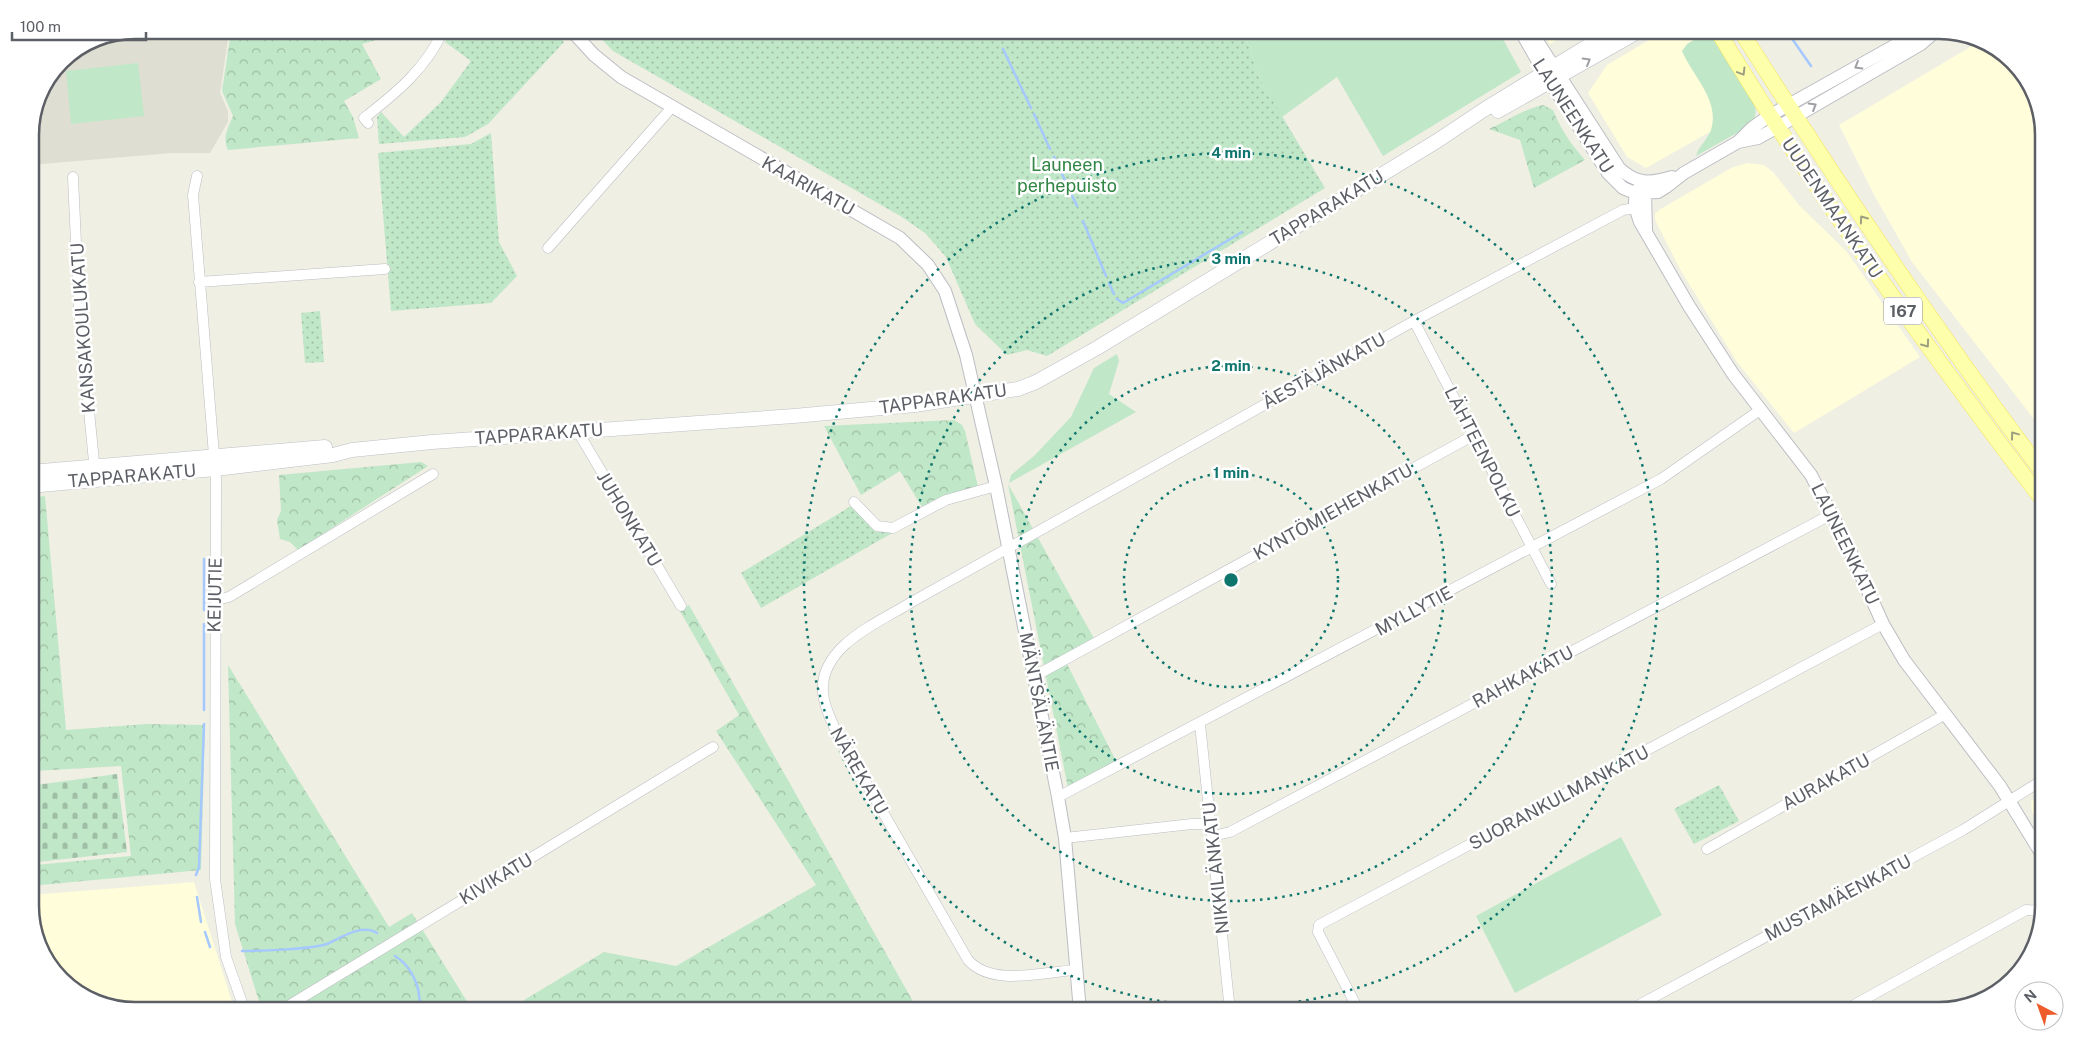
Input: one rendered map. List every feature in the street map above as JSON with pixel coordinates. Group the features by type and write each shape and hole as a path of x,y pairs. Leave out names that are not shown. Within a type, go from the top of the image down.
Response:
{"main road":[{"path":"1552,74 1601,39"},
{"path":"1552,74 1623,39"},
{"name":"UUDENMAANKATU","path":"1722,39 1773,122 1834,214 1925,342 2035,490"},
{"name":"UUDENMAANKATU","path":"1746,39 1936,328 2035,462"},
{"name":"TAPPARAKATU","path":"39,472 95,473 332,455 352,450 794,416 977,396 1018,389 1036,382 1066,365 1462,126 1490,116 1552,74"},
{"name":"TAPPARAKATU","path":"39,484 95,473"}],"street":[{"path":"368,123 364,118 386,101 414,74 440,39"},
{"name":"KAARIKATU","path":"580,39 608,68 757,157 893,234 916,251 945,291 977,396"},
{"name":"LAUNEENKATU","path":"1527,39 1552,74"},
{"name":"LAUNEENKATU","path":"1534,39 1608,173 1623,188 1641,190 1640,222 1689,306 1733,374 1811,475 1832,514 1883,624 1904,660 1944,715 1987,768 2035,844"},
{"path":"1641,190 1654,183 1684,173 1738,142 1752,128 1773,122 1908,39"},
{"path":"1792,111 1921,44 1927,39"},
{"path":"548,248 673,106"},
{"name":"KANSAKOULUKATU","path":"73,176 79,309 95,473"},
{"name":"KEIJUTIE","path":"197,176 193,194 214,463 216,600 215,879 226,957 243,1002"},
{"name":"ÄESTÄJÄNKATU","path":"1009,549 1414,321 1623,210 1640,208"},
{"path":"199,282 386,269"},
{"name":"LÄHTEENPOLKU","path":"1414,321 1551,584"},
{"name":"MÄNTSÄLÄNTIE","path":"977,396 1035,676 1065,838 1079,1002"},
{"name":"MYLLYTIE","path":"1058,797 1661,480 1760,410"},
{"name":"JUHONKATU","path":"578,432 681,606"},
{"name":"KYNTÖMIEHENKATU","path":"1035,676 1474,435"},
{"path":"216,600 237,592 433,474"},
{"path":"854,502 877,526 893,528 946,500 996,486"},
{"name":"RAHKAKATU","path":"1214,836 1230,832 1832,514"},
{"name":"NÄREKATU","path":"1009,549 910,603 849,640 832,658 825,675 823,692 826,708 835,730 962,951 974,967 989,975 999,976 1076,970"},
{"name":"SUORANKULMANKATU","path":"1354,1002 1318,932 1319,925 1883,624"},
{"name":"AURAKATU","path":"1707,849 1944,715"},
{"name":"NIKKILÄNKATU","path":"1200,724 1214,836 1229,1002"},
{"name":"KIVIKATU","path":"295,1002 713,747"},
{"name":"MUSTAMÄENKATU","path":"1645,1002 1906,862 2035,785"},
{"path":"1065,838 1192,824 1212,824"},
{"path":"1859,1002 2026,910 2035,911"}],"shaded area":[{"path":"135,39 228,39 220,93 228,111 228,122 210,153 172,153 39,164 39,129 46,98 59,76 76,59 98,46 110,42"},
{"path":"1547,39 1558,39 1550,44"},
{"path":"1651,39 1698,39 1704,42 1738,116 1646,168 1627,157 1588,93 1607,65"},
{"path":"1973,45 1992,55 2019,82 2030,104 2035,129 2035,420 1912,262 1873,193 1839,125"},
{"path":"1748,163 1764,165 1773,172 1799,205 1847,252 1920,357 1794,433 1737,362 1681,271 1655,220 1655,214 1659,210 1733,167"},
{"path":"2035,799 2035,816 2032,812 2031,801"},
{"path":"194,882 232,1002 135,1002 110,999 92,992 82,986 63,969 49,949 41,925 39,894"}],"green space":[{"path":"230,39 380,39 362,44 381,79 344,101 353,117 359,138 228,150 226,137 233,116 222,91"},
{"path":"447,39 562,39 564,42 488,124 465,137 379,144 377,117 381,112 404,137 441,102 471,61 445,42"},
{"name":"Launeen perhepuisto","path":"602,39 1246,39 1261,81 1325,188 1047,356 1027,350 1007,355 975,324 946,257 925,233 902,217 613,51"},
{"path":"1246,39 1503,39 1521,72 1383,156 1337,77 1282,117 1261,81"},
{"path":"1696,39 1714,39 1749,91 1756,112 1751,125 1696,156 1711,130 1713,116 1708,96 1682,51 1687,44"},
{"path":"138,63 144,116 71,124 66,71"},
{"path":"1543,105 1553,110 1559,124 1585,160 1534,188 1520,140 1489,129 1522,112"},
{"path":"491,133 499,242 517,276 491,303 391,311 378,153 471,144"},
{"path":"320,311 324,362 305,363 301,313"},
{"path":"1117,354 1119,361 1109,394 1136,412 1009,483 1011,475 1034,456 1071,417 1094,368"},
{"path":"954,420 962,425 965,431 978,487 922,507 900,471 861,495 824,426"},
{"path":"421,462 428,466 298,550 290,542 280,539 277,520 281,511 279,475"},
{"path":"1008,484 1096,642 1065,660 1116,761 1068,788"},
{"path":"45,496 66,730 147,724 205,725 201,870 39,885 39,865 131,856 121,766 39,771 39,497"},
{"path":"851,506 876,532 894,532 761,608 741,573"},
{"path":"689,605 913,1002 521,1002 604,952 676,966 816,885 716,731 739,715 680,611"},
{"path":"228,665 389,927 412,913 467,1002 259,1002 235,924"},
{"path":"117,774 127,852 39,862 39,785"},
{"path":"1719,785 1739,821 1694,844 1674,809"},
{"path":"1621,837 1662,915 1515,993 1476,916"}],"waterway":[{"path":"1792,39 1811,66"},
{"path":"1003,49 1031,108"},
{"path":"1034,114 1050,149"},
{"path":"1054,157 1058,166"},
{"path":"1062,174 1077,206"},
{"path":"1083,221 1106,276"},
{"path":"1117,299 1123,303 1242,232"},
{"path":"1109,283 1114,294"},
{"path":"204,559 204,610"},
{"path":"204,624 204,710"},
{"path":"196,875 199,867 204,724"},
{"path":"197,897 201,922"},
{"path":"242,951 320,946 358,931 371,930 377,933"},
{"path":"205,932 210,947"},
{"path":"395,956 407,966 415,980 420,1002"}]}
